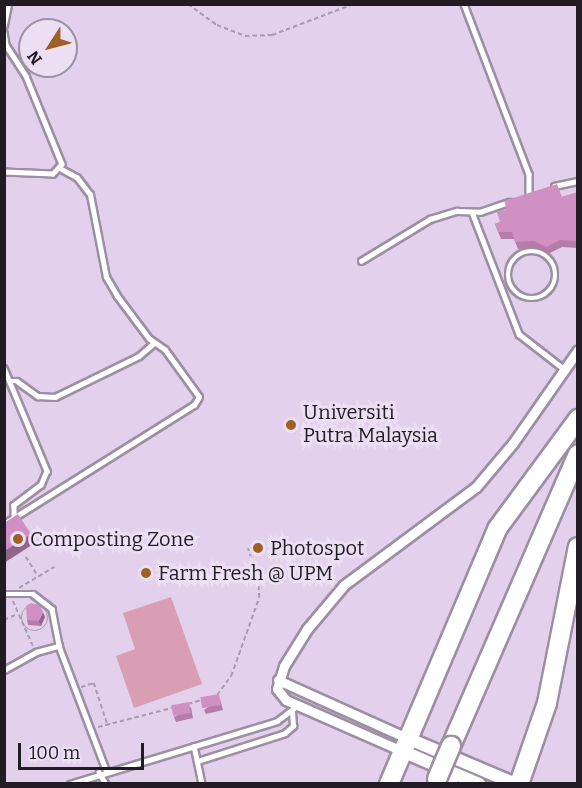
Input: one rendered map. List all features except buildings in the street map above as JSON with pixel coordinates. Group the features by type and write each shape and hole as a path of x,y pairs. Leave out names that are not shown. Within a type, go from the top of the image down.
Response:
{"highway":[{"path":"389,783 497,529 578,419"},
{"path":"442,782 578,454"},
{"path":"456,749 578,480"},
{"path":"517,783 547,703 578,547"}],"street":[{"path":"517,783 295,709 280,695 278,681 307,629 344,585 476,487 513,443 578,350"},
{"path":"278,681 479,783"}],"lane":[{"path":"4,25 8,4"},
{"path":"464,4 529,174 529,195"},
{"path":"4,32 6,45 26,76 54,141 62,169 77,178 90,195 106,277 154,343 165,350 191,384 198,402 4,524"},
{"path":"4,172 53,174 62,169"},
{"path":"549,188 578,181"},
{"path":"361,261 394,239 448,213 472,212 539,191"},
{"path":"472,212 499,288 519,334 564,369"},
{"path":"537,251 555,267 550,291 536,299 520,296 509,283 510,266 521,254 537,251"},
{"path":"499,288 509,283"},
{"path":"9,381 17,381 38,396 55,397 139,356 154,343"},
{"path":"4,368 46,471 41,485 14,505 14,518"},
{"path":"7,594 33,594 52,609 59,646 106,770"},
{"path":"4,670 36,652 59,646"},
{"path":"70,783 99,772 277,722 295,709"},
{"path":"198,761 285,734 292,726 295,709"},
{"path":"194,746 202,783"},
{"path":"99,772 106,783"}],"path":[{"path":"188,4 217,25 245,36 272,34 353,4"},
{"path":"91,729 221,693 231,676 259,598 258,580 248,549"},
{"path":"26,557 38,577"},
{"path":"36,652 7,594 54,567"},
{"path":"39,605 46,610 47,623 42,629 33,631 23,624 22,615 27,607 39,605"},
{"path":"4,620 18,613"},
{"path":"76,689 94,683 108,724"}],"shaded area":[{"name":"Universiti Putra Malaysia","path":"5,5 577,5 577,783 5,783"},
{"path":"171,597 202,684 134,708 116,656 135,649 123,613"}],"place":[{"name":"Universiti Putra Malaysia","path":"291,425"},
{"name":"Composting Zone","path":"18,539"},
{"name":"Photospot","path":"258,548"},
{"name":"Farm Fresh @ UPM","path":"146,573"}]}
